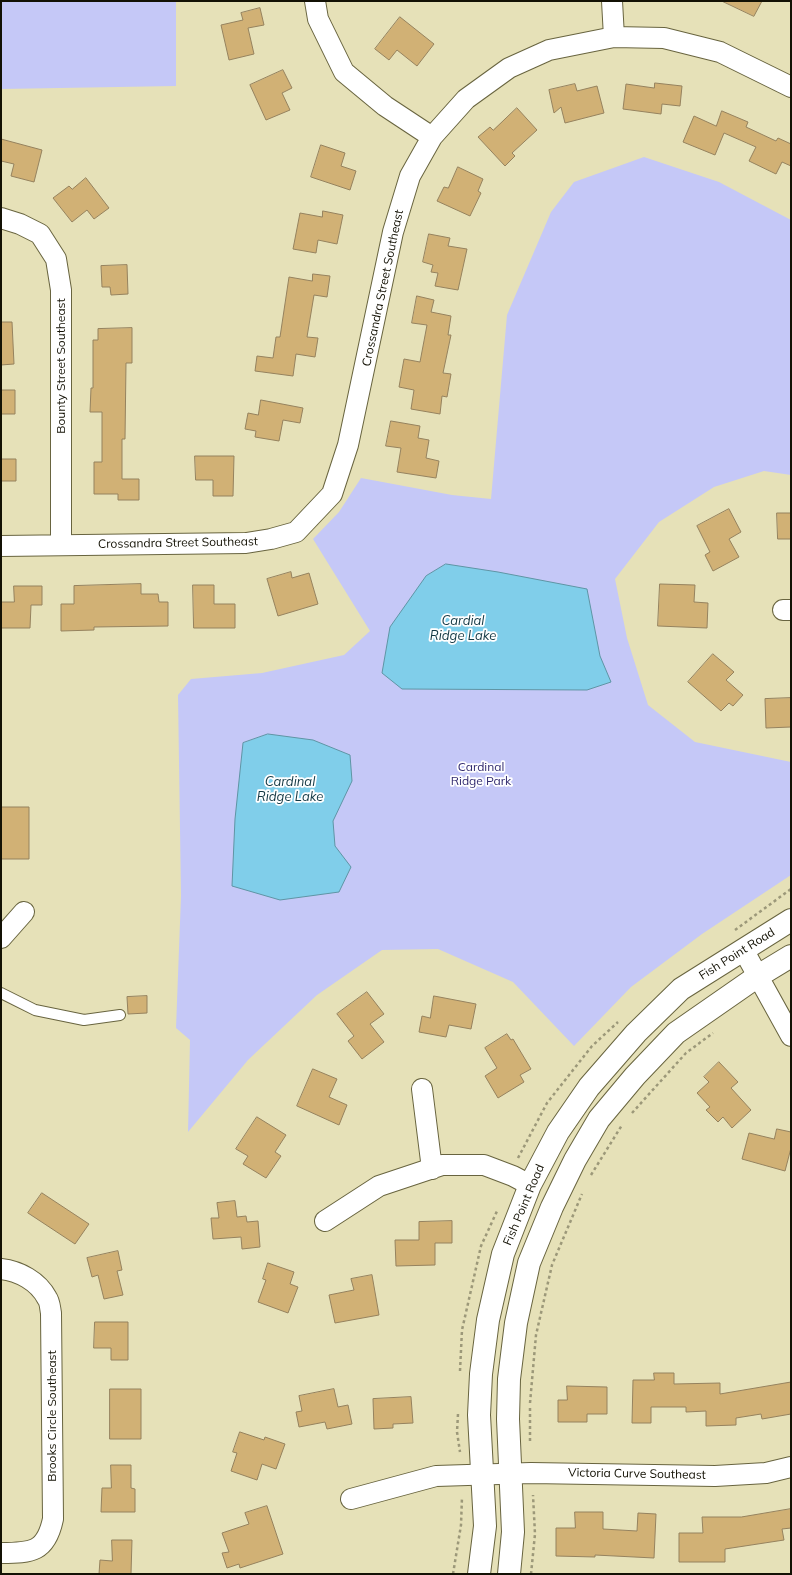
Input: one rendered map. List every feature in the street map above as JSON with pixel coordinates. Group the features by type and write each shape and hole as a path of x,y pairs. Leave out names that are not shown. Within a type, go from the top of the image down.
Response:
{"street":[{"path":"315,1 318,19 344,72 385,106 432,136"},
{"path":"612,1 614,37"},
{"name":"Crossandra Street Southeast","path":"1,546 246,543 271,539 296,532 332,494 348,445 393,232 410,176 432,136 466,99 509,68 549,50 614,37 664,38 720,52 791,87"},
{"name":"Bounty Street Southeast","path":"1,218 20,224 40,234 56,259 61,290 61,545"},
{"path":"1,938 24,912"},
{"name":"Fish Point Road","path":"479,1574 484,1526 479,1415 481,1374 488,1320 503,1254 530,1185 558,1132 589,1087 636,1033 681,989 744,951 791,920"},
{"path":"744,951 791,1036"},
{"path":"509,1574 521,1473 508,1419 509,1379 516,1323 529,1263 552,1207 575,1160 599,1119 635,1076 676,1034 758,976 791,956"},
{"path":"422,1089 432,1169"},
{"path":"325,1221 379,1186 442,1165 484,1165 513,1176 530,1185"},
{"name":"Brooks Circle Southeast","path":"1,1269 11,1270 33,1281 48,1298 51,1313 53,1519 45,1542 35,1549 23,1553 1,1553"},
{"name":"Victoria Curve Southeast","path":"351,1499 436,1476 521,1473 715,1476 766,1473 791,1467"}],"lane":[{"path":"1,992 35,1010 84,1020 120,1015"}],"path":[{"path":"628,1117 686,1053 717,1030"},
{"path":"588,1181 623,1123"},
{"path":"531,1574 535,1534 521,1473 536,1335 552,1265 585,1188"}],"green space":[{"path":"1,1 176,1 176,86 1,89"},
{"name":"Cardinal Ridge Park","path":"644,157 719,182 791,220 791,475 764,471 714,487 659,522 615,579 627,638 648,705 695,742 791,762 791,875 702,934 631,987 574,1046 513,982 438,949 382,950 317,995 248,1060 188,1132 190,1040 176,1028 181,896 178,695 191,679 262,673 344,655 370,631 313,539 339,512 361,478 452,495 491,499 507,315 551,212 574,182"}],"water":[{"name":"Cardial Ridge Lake","path":"446,564 498,572 587,589 600,656 611,682 587,690 402,689 382,673 390,627 426,576"},
{"name":"Cardinal Ridge Lake","path":"268,734 313,740 350,755 352,781 333,821 335,846 351,867 339,892 280,900 232,886 235,819 243,743"}],"building":[{"path":"722,1 762,1 754,16"},
{"path":"260,8 264,25 248,28 254,54 229,60 221,25 243,20 241,13"},
{"path":"400,17 434,44 417,66 397,50 389,60 375,49"},
{"path":"283,70 292,88 282,93 290,110 266,120 250,85"},
{"path":"655,83 682,86 680,106 662,104 661,114 623,109 626,84 654,88"},
{"path":"575,84 577,91 597,86 604,113 565,123 561,107 554,113 549,90"},
{"path":"517,108 537,130 512,153 515,156 505,166 478,137 490,127 493,130"},
{"path":"722,111 748,122 746,127 776,141 778,138 791,144 791,166 782,162 776,174 749,161 756,147 724,133 715,155 683,142 694,116 716,126"},
{"path":"1,139 42,150 34,182 11,176 14,164 1,161"},
{"path":"321,145 345,153 341,166 356,171 350,190 311,177"},
{"path":"458,167 483,179 478,191 481,193 470,216 437,201 444,187 448,188"},
{"path":"86,178 109,208 94,219 87,210 72,222 53,198 69,186 72,189"},
{"path":"323,211 343,215 337,244 318,240 316,253 293,249 300,213 322,217"},
{"path":"429,234 450,238 448,246 467,249 458,290 435,286 438,273 431,272 433,265 423,262"},
{"path":"127,265 128,294 111,295 110,287 102,287 101,266"},
{"path":"313,274 330,276 327,297 314,295 307,337 318,338 315,357 296,354 293,376 255,371 257,356 273,358 276,337 280,337 289,277 312,281"},
{"path":"417,296 434,300 431,312 451,316 448,335 451,335 443,373 451,374 447,397 442,396 440,414 411,409 414,390 399,387 404,359 420,362 427,325 412,323"},
{"path":"1,322 12,322 14,364 1,365"},
{"path":"132,328 132,363 126,363 125,439 122,439 122,479 139,479 139,500 118,500 118,494 94,494 94,462 102,462 102,412 90,412 91,388 93,388 93,340 98,340 98,329"},
{"path":"1,390 15,390 15,414 1,414"},
{"path":"261,400 303,408 300,423 283,420 279,441 255,437 256,431 245,429 248,413 258,415"},
{"path":"391,421 420,426 418,438 429,440 426,458 439,461 436,478 397,472 401,448 386,446"},
{"path":"195,456 234,456 233,496 213,496 213,480 196,480"},
{"path":"1,459 16,459 16,481 1,481"},
{"path":"729,509 741,532 729,539 739,557 713,571 705,555 710,552 697,526"},
{"path":"777,513 791,513 791,539 778,539"},
{"path":"291,572 292,578 309,573 318,604 278,616 267,579"},
{"path":"141,584 141,594 158,594 159,602 168,602 168,626 94,627 94,630 61,631 61,604 74,604 74,586"},
{"path":"660,584 695,585 694,602 708,603 707,628 658,626"},
{"path":"193,585 214,585 214,604 235,604 235,628 194,628"},
{"path":"14,586 42,586 42,605 31,605 30,628 1,628 1,602 14,602"},
{"path":"713,654 734,672 726,680 743,695 733,706 729,703 721,711 688,682"},
{"path":"791,698 791,727 766,728 765,699"},
{"path":"1,807 29,807 29,859 1,859"},
{"path":"367,992 384,1014 370,1024 384,1042 362,1059 348,1041 354,1036 337,1014"},
{"path":"147,996 147,1013 128,1014 127,997"},
{"path":"434,996 476,1004 471,1029 449,1025 446,1037 419,1032 422,1016 430,1018"},
{"path":"507,1034 511,1040 513,1039 531,1069 520,1075 524,1082 498,1098 485,1076 497,1068 485,1048"},
{"path":"719,1062 738,1082 731,1088 751,1110 732,1128 723,1117 718,1122 706,1110 710,1107 697,1093 709,1082 704,1077"},
{"path":"313,1069 337,1079 329,1097 347,1105 339,1125 297,1106"},
{"path":"257,1117 286,1135 275,1152 281,1156 266,1178 243,1164 248,1156 236,1149"},
{"path":"777,1129 791,1132 791,1148 785,1171 742,1159 749,1133 774,1139"},
{"path":"42,1193 89,1224 75,1244 28,1213"},
{"path":"235,1201 237,1217 246,1216 247,1222 258,1221 260,1247 242,1249 241,1237 213,1239 211,1218 219,1218 217,1203"},
{"path":"452,1221 452,1243 435,1243 435,1265 396,1266 395,1240 419,1240 419,1222"},
{"path":"118,1251 122,1270 117,1271 123,1295 104,1299 98,1275 92,1277 87,1258"},
{"path":"268,1263 294,1272 290,1284 298,1287 288,1313 258,1302 266,1280 263,1279"},
{"path":"372,1275 379,1315 335,1323 329,1295 354,1290 351,1279"},
{"path":"95,1322 128,1322 128,1360 111,1360 111,1348 94,1348"},
{"path":"654,1373 674,1373 674,1384 720,1383 720,1394 791,1382 791,1414 762,1419 761,1414 736,1418 736,1425 706,1426 706,1411 686,1412 686,1407 651,1407 651,1423 632,1423 633,1380 654,1380"},
{"path":"567,1386 607,1387 607,1414 587,1414 587,1422 558,1422 558,1400 567,1400"},
{"path":"110,1389 141,1389 141,1439 110,1439"},
{"path":"334,1389 338,1407 348,1405 352,1424 327,1429 325,1422 299,1427 296,1412 302,1411 299,1396"},
{"path":"411,1397 413,1423 393,1424 393,1428 374,1429 373,1399"},
{"path":"240,1432 264,1440 265,1437 285,1444 276,1469 262,1464 257,1480 231,1471 237,1453 233,1452"},
{"path":"111,1465 131,1465 131,1488 135,1489 135,1512 101,1512 102,1488 111,1488"},
{"path":"267,1506 283,1554 240,1568 239,1564 227,1568 222,1553 229,1552 222,1533 249,1524 245,1513"},
{"path":"791,1509 791,1528 782,1529 784,1540 725,1549 725,1562 679,1562 679,1533 703,1533 702,1517 741,1517"},
{"path":"575,1512 603,1512 603,1529 637,1531 638,1513 656,1514 654,1558 595,1555 595,1557 556,1556 556,1528 575,1528"},
{"path":"112,1540 132,1540 131,1574 99,1574 100,1560 112,1561"}]}
